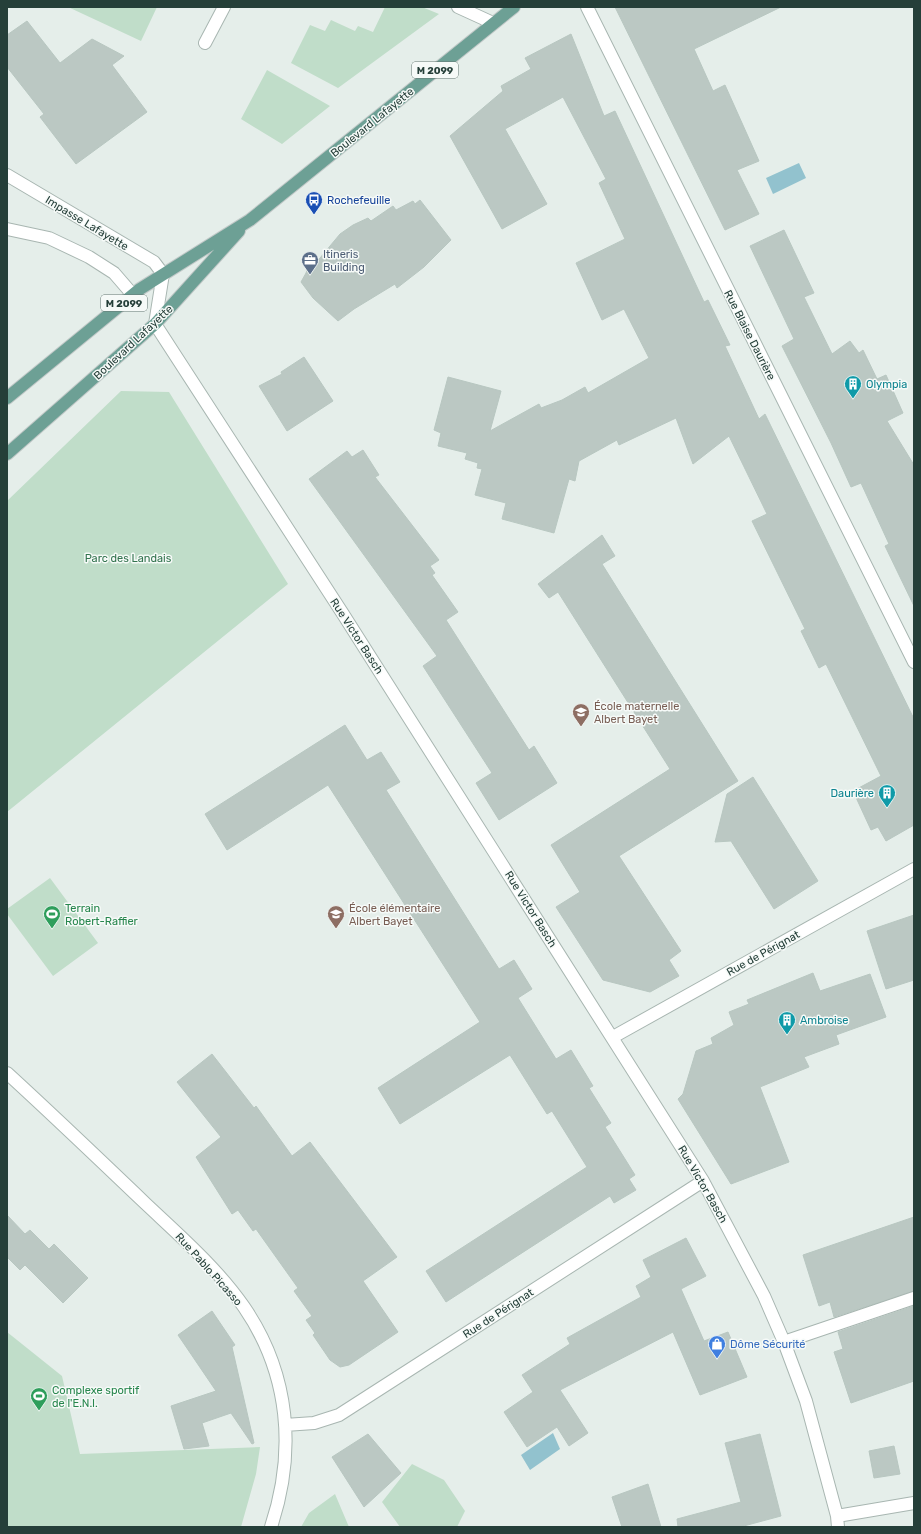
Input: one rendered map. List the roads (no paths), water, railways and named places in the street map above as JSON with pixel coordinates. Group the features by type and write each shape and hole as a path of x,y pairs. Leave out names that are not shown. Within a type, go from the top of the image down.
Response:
{"main road":[{"name":"Boulevard Lafayette","path":"7,398 133,295 250,220 514,7"},
{"name":"Boulevard Lafayette","path":"7,454 155,324 250,220"}],"street":[{"path":"206,43 224,7"},
{"path":"458,7 493,23"},
{"name":"Rue Blaise Daurière","path":"587,7 914,662"},
{"name":"Impasse Lafayette","path":"7,175 154,262 164,274"},
{"path":"7,229 49,238 89,257 114,273 133,295"},
{"path":"155,324 164,274"},
{"name":"Rue Victor Basch","path":"155,324 343,614 703,1181 764,1296 784,1342 806,1401 838,1521"},
{"name":"Rue de Pérignat","path":"612,1037 914,869"},
{"name":"Rue Pablo Picasso","path":"7,1073 180,1237 232,1292 254,1324 264,1342 277,1380 285,1425 286,1460 284,1480 271,1527"},
{"name":"Rue de Pérignat","path":"285,1425 314,1423 338,1415 703,1181"},
{"path":"784,1342 914,1298"},
{"path":"838,1521 914,1503"}],"water":[{"path":"799,163 806,178 773,194 766,178"},
{"path":"553,1433 560,1449 530,1470 521,1455"}],"place":[{"name":"Rochefeuille","path":"314,215"},
{"name":"Itineris Building","path":"310,275"},
{"name":"Olympia","path":"853,399"},
{"name":"École maternelle Albert Bayet","path":"581,727"},
{"name":"Daurière","path":"887,808"},
{"name":"Terrain Robert-Raffier","path":"52,929"},
{"name":"École élémentaire Albert Bayet","path":"336,929"},
{"name":"Ambroise","path":"787,1035"},
{"name":"Dôme Sécurité","path":"717,1359"},
{"name":"Complexe sportif de l'E.N.I.","path":"39,1411"}],"park label":[{"name":"Parc des Landais","path":"128,558"}]}
